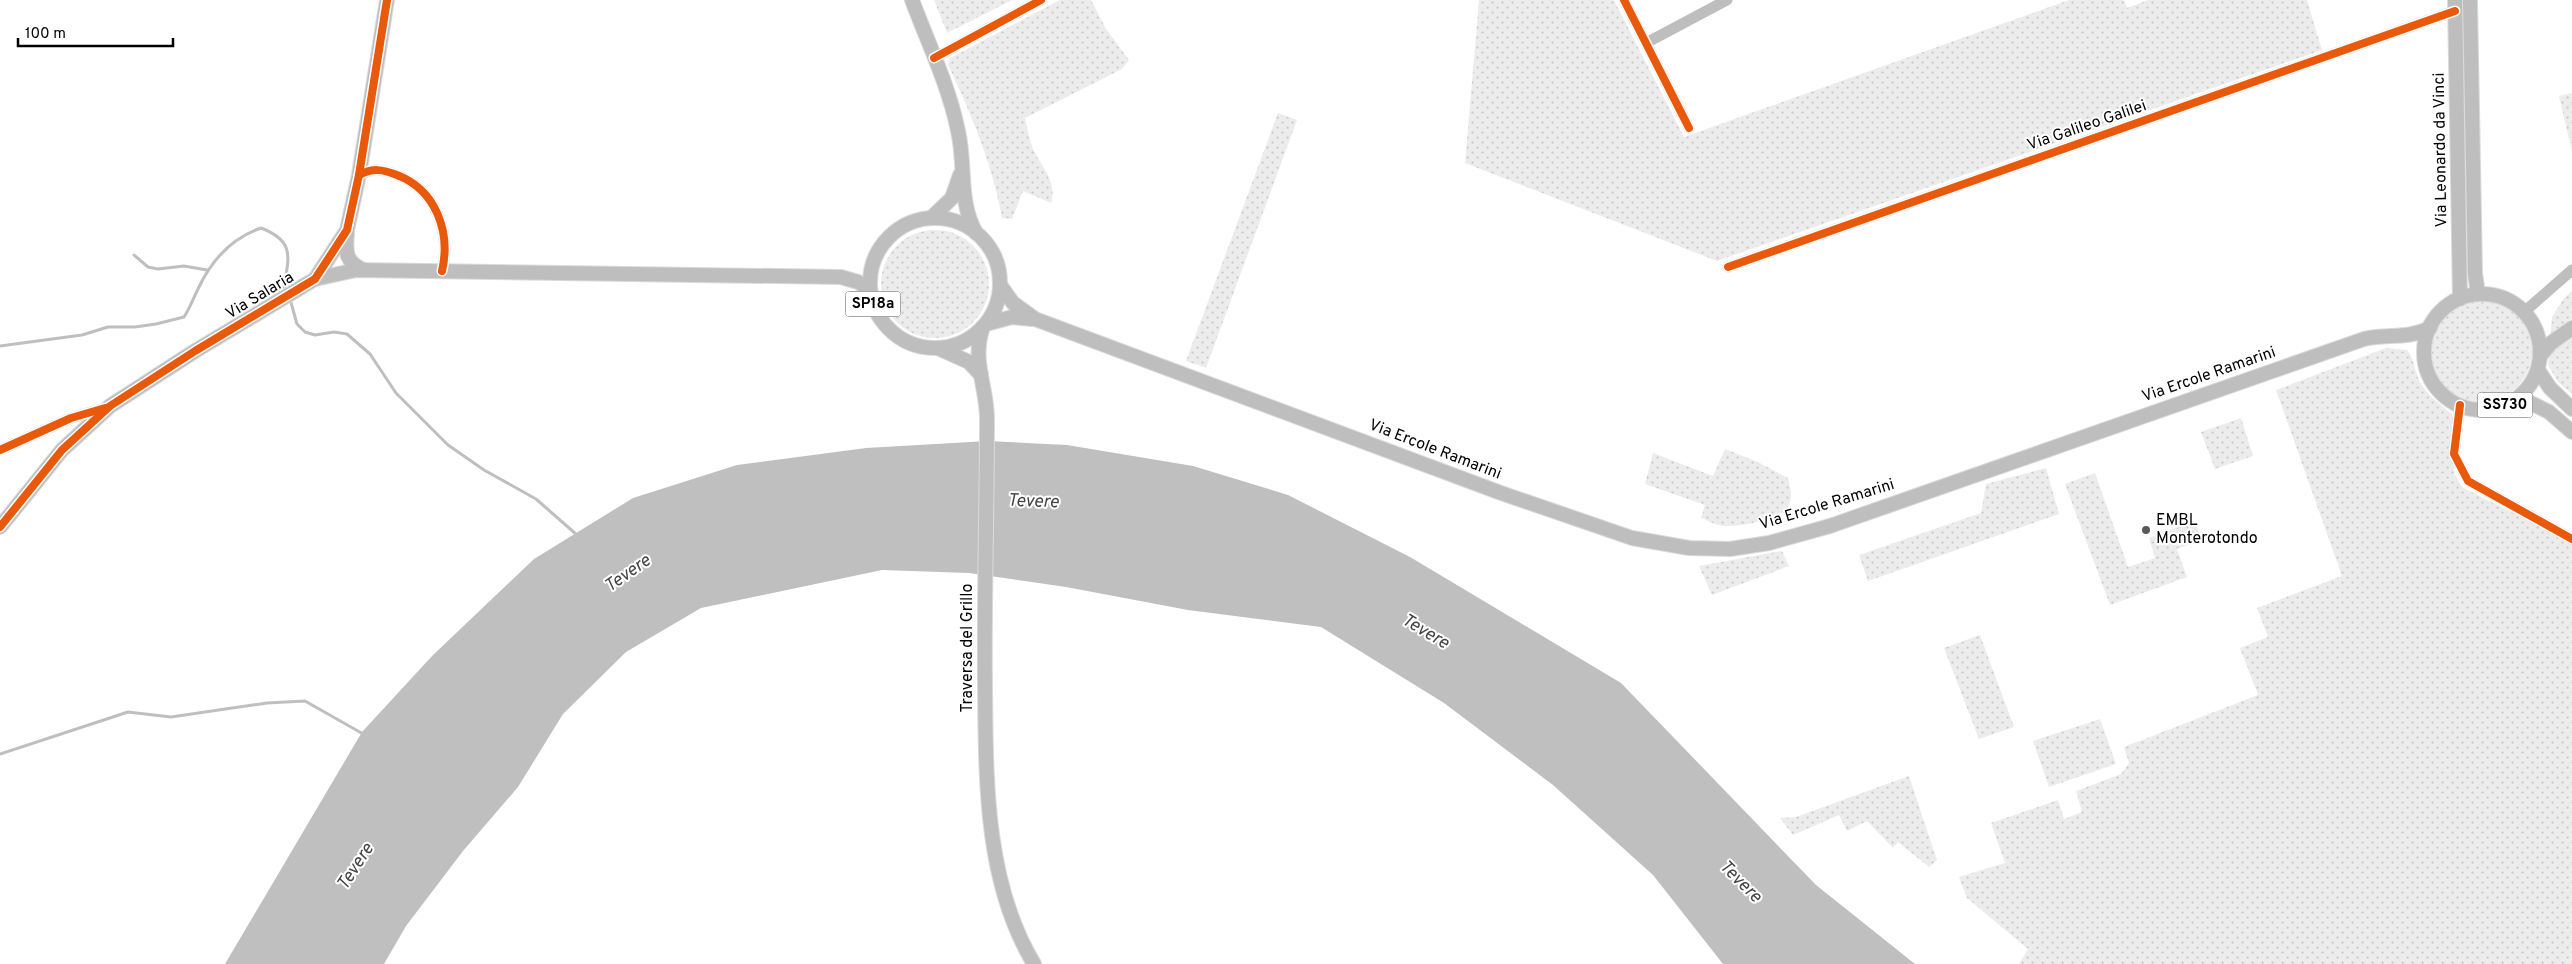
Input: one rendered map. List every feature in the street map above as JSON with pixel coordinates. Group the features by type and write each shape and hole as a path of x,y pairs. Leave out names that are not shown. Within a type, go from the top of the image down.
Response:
{"main road":[{"name":"Via Salaria","path":"0,527 62,450 110,406 312,281 348,230 359,175 387,0"},
{"name":"Traversa del Grillo","path":"912,0 954,111 959,133 965,200 976,233"},
{"name":"Via Leonardo da Vinci","path":"2470,0 2475,273 2478,294"},
{"name":"Via Leonardo da Vinci","path":"2455,5 2460,299"},
{"path":"931,218 952,198 959,182 961,167"},
{"name":"Traversa del Grillo","path":"931,218 951,220 976,233 986,243 997,263 1000,284 996,306 984,325 976,334 959,344 940,348 920,347 901,339 891,330 875,309 870,290 870,271 876,254 887,239 901,227 931,218"},
{"path":"348,230 346,249 349,260 354,266 365,271"},
{"path":"312,281 338,273 442,271 842,278 853,280 870,290"},
{"name":"Via Ercole Ramarini","path":"1000,284 1013,303 1035,319 1501,494 1632,538 1670,546 1707,550 1769,543 1830,526 2364,339 2378,336 2401,337 2430,328"},
{"name":"SS730","path":"2478,294 2496,296 2512,303 2524,312 2534,327 2539,341 2540,356 2538,370 2530,385 2519,397 2506,405 2491,409 2475,409 2460,405 2446,397 2436,386 2428,372 2425,357 2425,342 2430,328 2447,306 2460,299 2478,294"},
{"name":"Via Ercole Ramarini","path":"984,325 1012,317 1035,319"},
{"name":"Traversa del Grillo","path":"984,325 976,350 986,395 987,419 984,618 986,778 992,834 1010,908 1034,964"},
{"path":"2534,327 2554,330 2572,327"},
{"path":"2540,356 2551,343 2572,327"},
{"path":"2401,337 2412,344 2425,357"},
{"path":"940,348 969,362 981,376"},
{"name":"SS730","path":"2538,370 2550,388 2572,409"},
{"name":"SS730","path":"2519,397 2549,412 2572,432"}],"street":[{"path":"934,58 1041,0"},
{"path":"1624,0 1689,128"},
{"path":"1646,43 1727,0"},
{"name":"Via Galileo Galilei","path":"1728,267 2455,5"},
{"path":"359,175 372,170 388,172 411,181 426,193 436,211 443,232 445,255 442,271"},
{"path":"2524,312 2572,270"},
{"path":"2460,405 2454,454 2468,481 2572,539"},
{"path":"0,450 71,418 110,406"}],"shaded area":[{"path":"934,0 1012,0 947,33"},
{"path":"1060,0 1091,0 1106,29 1129,60 1122,69 1025,118 1033,149 1048,175 1053,196 1051,203 1023,191 1012,219 1002,218 987,159 965,102 948,65 950,58"},
{"path":"1479,0 1614,0 1684,137 2069,0 2124,0 2127,8 2148,0 2307,0 2322,50 1717,261 1465,163"},
{"path":"2572,93 2572,152 2559,96"},
{"path":"1278,113 1297,120 1206,368 1186,361"},
{"path":"935,230 956,234 973,246 985,263 989,284 985,305 973,322 956,334 935,338 914,334 897,322 885,305 881,284 885,263 897,246 914,234"},
{"path":"2572,291 2572,394 2558,382 2548,365 2552,317 2564,298"},
{"path":"2481,300 2500,304 2517,315 2528,332 2532,351 2528,370 2517,387 2500,398 2481,402 2462,398 2445,387 2434,370 2430,351 2434,332 2445,315 2462,304"},
{"path":"2386,348 2407,350 2424,388 2455,417 2454,473 2462,487 2572,543 2572,964 2019,964 2028,949 1967,898 1959,877 2005,863 1991,823 2058,800 2064,819 2082,812 2076,791 2121,774 2129,763 2124,747 2258,695 2240,648 2268,637 2257,608 2342,576 2276,390"},
{"path":"2241,418 2253,456 2215,469 2201,432"},
{"path":"1725,449 1758,462 1788,478 1791,498 1785,510 1768,519 1757,522 1735,526 1719,525 1701,518 1705,505 1645,484 1653,453 1713,476"},
{"path":"2046,468 2059,514 1868,581 1859,555 1981,513 1986,484"},
{"path":"2095,473 2128,567 2155,558 2149,538 2195,521 2201,540 2177,549 2187,577 2110,605 2065,484"},
{"path":"1782,551 1789,566 1712,595 1699,566"},
{"path":"1980,635 2014,727 1979,739 1944,648"},
{"path":"2100,719 2116,764 2049,787 2033,741"},
{"path":"1909,776 1937,860 1929,867 1898,842 1893,848 1867,821 1847,831 1839,815 1793,835 1780,818 1796,817"}],"water":[{"name":"Tevere","path":"988,441 1067,445 1193,466 1288,495 1410,557 1621,683 1816,885 1915,964 1723,964 1653,875 1553,785 1444,703 1321,627 1188,610 1066,587 969,573 882,570 701,608 626,652 563,714 518,787 463,851 406,926 384,964 225,964 362,732 432,656 534,559 633,498 737,465 866,448"}],"waterway":[{"path":"0,346 82,335 108,327 135,327 156,324 184,317 203,279 216,260 232,244 261,228 280,238 285,244 288,258 284,286 286,291"},
{"path":"134,255 148,267 158,269 184,266 207,270"},
{"path":"290,299 297,324 305,332 315,335 334,332 347,334 370,354 396,393 448,445 484,470 536,499 577,535"},
{"path":"0,754 128,712 171,717 267,703 305,701 365,735"}],"cycle path":[{"path":"0,527 62,450 110,406 195,351 315,279 347,230 359,175 387,0"},
{"path":"934,58 1041,0"},
{"path":"1624,0 1689,128"},
{"path":"1728,267 2455,11"},
{"path":"359,175 373,170 387,171 410,182 422,191 438,214 442,227 444,242 442,271"},
{"path":"2460,405 2454,454 2468,481 2572,539"},
{"path":"0,450 71,418 105,408"}],"place":[{"name":"EMBL Monterotondo","path":"2146,530"}]}
